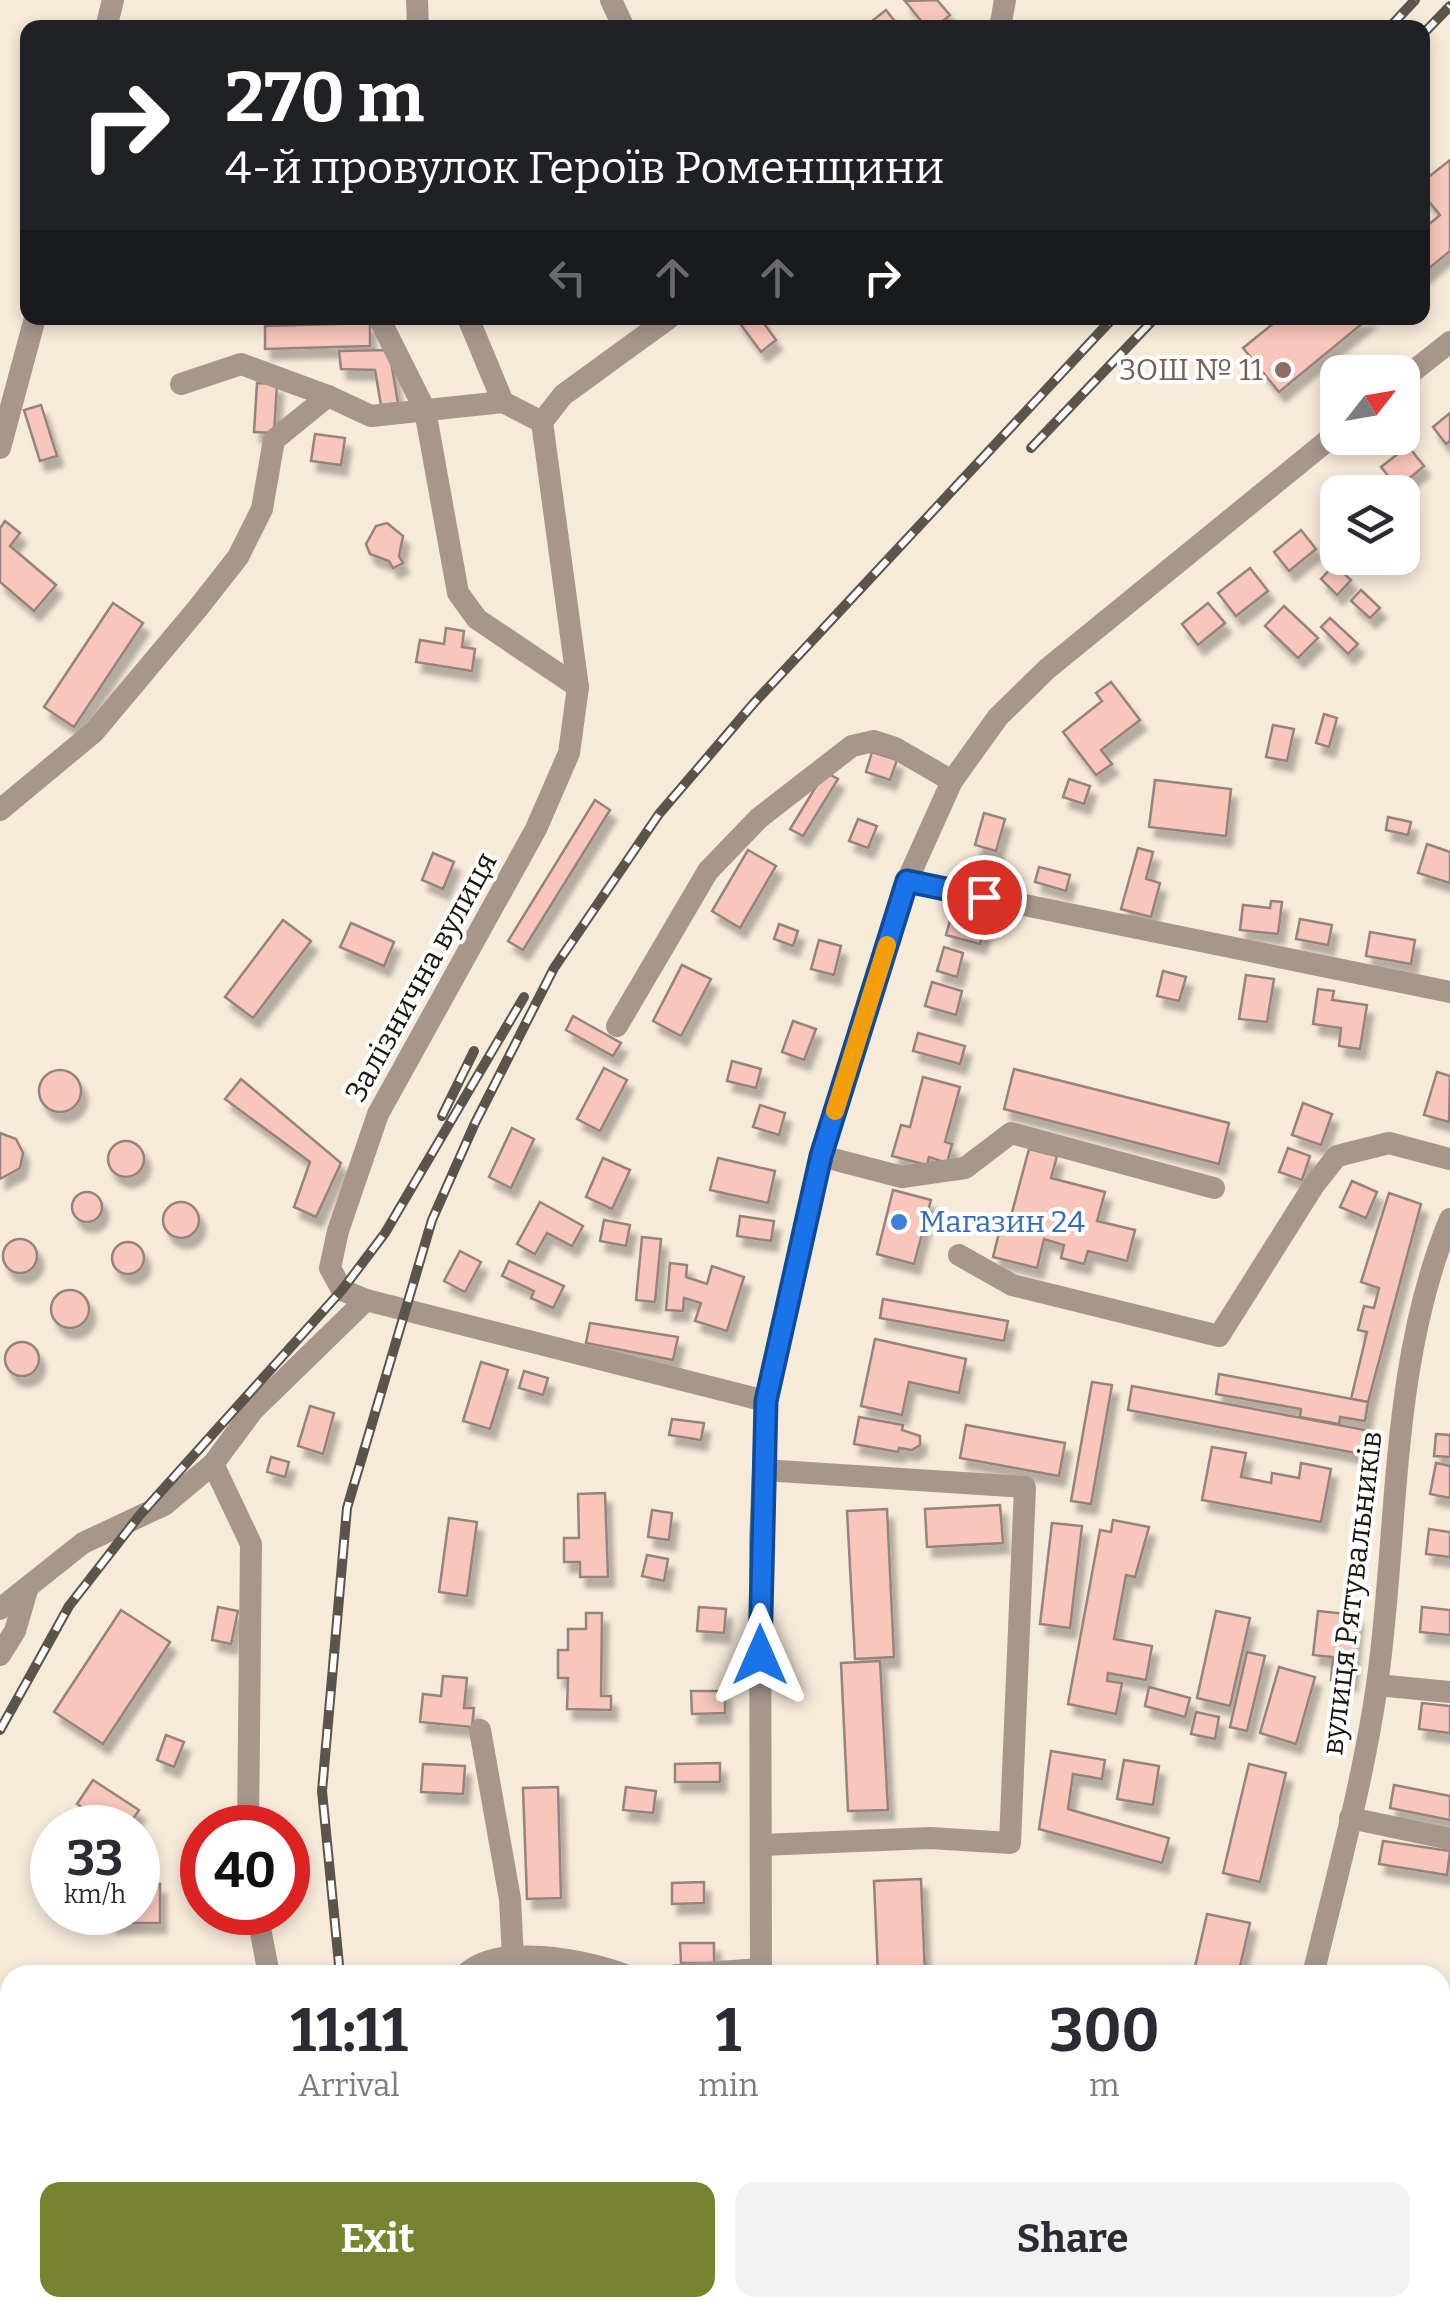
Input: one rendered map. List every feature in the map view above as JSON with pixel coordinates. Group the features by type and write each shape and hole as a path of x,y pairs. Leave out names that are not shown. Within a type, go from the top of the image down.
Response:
{"street":[{"path":"0,448 33,325"},
{"path":"382,325 425,410 458,592 477,619 578,687"},
{"path":"471,325 503,402"},
{"path":"182,384 241,364 371,416 503,402 542,422 562,396 659,325"},
{"path":"1420,366 1450,342"},
{"path":"0,810 94,732 198,608 238,557 262,508 274,440 328,396"},
{"name":"Залізнична вулиця","path":"542,422 578,687 569,753 536,829 372,1131 338,1231 330,1268 342,1290 366,1300 766,1401"},
{"path":"761,1965 766,1401 821,1156 907,881 952,781 998,717 1047,669 1320,447"},
{"path":"618,1026 708,872 759,818 852,746 874,741 895,748 952,781"},
{"path":"907,881 1450,992"},
{"path":"821,1156 902,1177 965,1168 1011,1133 1214,1188"},
{"path":"959,1255 1012,1285 1220,1336 1314,1185 1337,1156 1390,1142 1450,1159"},
{"name":"вулиця Рятувальників","path":"1315,1965 1376,1685 1398,1454 1416,1332 1450,1219"},
{"path":"0,1608 83,1544 164,1505 213,1464 253,1410 366,1300"},
{"path":"213,1464 251,1544 248,1805"},
{"path":"761,1845 930,1838 1010,1843 1024,1488 763,1470"},
{"path":"0,1655 15,1632 27,1590"},
{"path":"1376,1685 1450,1692"},
{"path":"480,1730 505,1861 513,1958"},
{"path":"1350,1818 1450,1839"},
{"path":"261,1935 266,1965"},
{"path":"475,1965 513,1958 589,1961 599,1965"}],"building":[{"path":"937,0 950,15 944,20 920,20 905,1"},
{"path":"886,10 894,20 873,20"},
{"path":"1450,160 1450,251 1430,267 1430,223 1440,215 1430,203 1430,176"},
{"path":"370,325 370,346 265,349 265,326"},
{"path":"741,325 765,325 776,340 761,352"},
{"name":"ЗОШ № 11","path":"1271,325 1360,325 1320,355 1279,392 1243,348"},
{"path":"389,350 398,403 381,405 375,370 341,369 339,351"},
{"path":"257,383 277,384 274,433 254,432"},
{"path":"41,405 57,456 40,461 24,410"},
{"path":"1450,413 1450,441 1446,444 1433,427"},
{"path":"315,434 345,438 341,465 311,461"},
{"path":"1396,455 1415,455 1424,466 1413,475 1387,475 1381,467"},
{"path":"5,521 20,533 10,546 56,585 34,611 0,582 0,528"},
{"path":"387,523 403,536 399,556 403,563 393,568 389,561 370,554 366,544 376,526"},
{"path":"1301,530 1316,549 1289,571 1274,552"},
{"path":"1250,568 1268,591 1236,616 1218,593"},
{"path":"1325,575 1345,575 1351,580 1337,595 1321,579"},
{"path":"1361,590 1380,608 1370,618 1351,601"},
{"path":"113,603 143,623 74,727 44,707"},
{"path":"1208,603 1225,623 1198,645 1182,624"},
{"path":"1284,606 1318,638 1298,658 1265,626"},
{"path":"1330,618 1358,644 1348,654 1321,627"},
{"path":"446,628 464,631 462,647 475,649 472,671 416,662 420,640 444,644"},
{"path":"1111,682 1140,720 1101,750 1112,764 1096,775 1063,732 1102,701 1096,693"},
{"path":"1324,714 1337,718 1329,747 1316,743"},
{"path":"1273,725 1294,729 1287,761 1266,757"},
{"path":"872,752 897,760 890,780 866,772"},
{"path":"825,772 838,779 803,836 790,829"},
{"path":"1069,779 1090,786 1084,804 1063,797"},
{"path":"1155,780 1231,789 1226,836 1149,827"},
{"path":"595,800 610,810 523,950 508,941"},
{"path":"984,813 1005,819 996,851 975,845"},
{"path":"1388,817 1411,822 1408,835 1386,830"},
{"path":"858,819 877,826 868,848 849,841"},
{"path":"1427,844 1450,852 1450,883 1418,873"},
{"path":"1138,848 1153,852 1146,879 1160,883 1151,917 1121,909"},
{"path":"748,850 776,866 740,928 712,911"},
{"path":"433,853 454,862 443,889 422,880"},
{"path":"1039,867 1070,875 1066,891 1035,882"},
{"path":"1271,901 1282,902 1278,934 1240,930 1243,905 1270,908"},
{"path":"953,910 987,919 980,944 946,935"},
{"path":"1300,919 1332,925 1328,945 1296,939"},
{"path":"283,920 311,941 253,1018 225,997"},
{"path":"351,923 394,942 384,966 340,947"},
{"path":"779,924 798,931 793,946 774,939"},
{"path":"1370,932 1415,940 1411,964 1366,956"},
{"path":"819,940 841,946 834,975 811,969"},
{"path":"944,947 963,953 957,977 937,971"},
{"path":"682,965 711,979 681,1036 653,1021"},
{"path":"1163,971 1186,977 1179,1001 1157,996"},
{"path":"1246,975 1274,979 1267,1022 1239,1019"},
{"path":"932,982 962,991 956,1015 925,1006"},
{"path":"1318,989 1334,991 1332,1000 1367,1005 1360,1049 1339,1046 1341,1028 1313,1024"},
{"path":"573,1016 621,1043 613,1056 566,1030"},
{"path":"793,1021 816,1029 804,1060 782,1052"},
{"path":"918,1033 965,1046 960,1064 913,1051"},
{"path":"732,1061 761,1069 756,1088 727,1081"},
{"path":"604,1068 627,1080 600,1131 577,1119"},
{"path":"1014,1069 1229,1123 1219,1164 1004,1109"},
{"path":"60,1070 75,1076 81,1091 75,1106 60,1112 45,1106 39,1091 45,1076"},
{"path":"1437,1072 1450,1076 1449,1122 1424,1115"},
{"path":"923,1077 960,1087 945,1142 952,1144 947,1163 929,1157 927,1165 892,1156 901,1125 910,1127"},
{"path":"241,1079 341,1163 316,1217 294,1207 310,1162 225,1099"},
{"path":"1303,1103 1332,1114 1321,1145 1292,1135"},
{"path":"760,1105 785,1113 779,1135 753,1127"},
{"path":"512,1128 534,1139 511,1188 489,1177"},
{"path":"0,1133 16,1139 23,1153 20,1168 0,1179"},
{"path":"126,1141 139,1146 144,1159 139,1172 126,1177 113,1172 108,1159 113,1146"},
{"path":"1288,1148 1310,1156 1302,1180 1279,1172"},
{"path":"1029,1149 1057,1156 1051,1178 1105,1192 1097,1221 1135,1230 1127,1261 1088,1251 1084,1264 1061,1258 1064,1245 1044,1239 1037,1268 993,1257 1000,1229 1007,1231"},
{"path":"603,1158 630,1170 612,1209 586,1197"},
{"path":"718,1158 775,1171 768,1203 710,1190"},
{"path":"1352,1181 1377,1192 1366,1218 1340,1207"},
{"path":"893,1190 931,1200 914,1264 877,1254"},
{"path":"87,1192 101,1201 102,1207 93,1221 87,1222 73,1213 72,1207 81,1193"},
{"path":"1389,1193 1421,1204 1368,1402 1351,1399 1367,1332 1358,1330 1364,1306 1374,1308 1379,1288 1361,1282"},
{"path":"181,1202 194,1207 199,1220 194,1233 181,1238 168,1233 163,1220 168,1207"},
{"path":"540,1202 583,1226 572,1246 547,1233 535,1254 517,1244"},
{"path":"740,1216 774,1221 771,1241 737,1236"},
{"path":"604,1220 630,1225 626,1246 600,1241"},
{"path":"642,1237 661,1239 655,1302 636,1300"},
{"path":"20,1239 32,1244 37,1256 32,1268 20,1273 8,1268 3,1256 8,1244"},
{"path":"128,1242 139,1247 144,1258 139,1269 128,1274 117,1269 112,1258 117,1247"},
{"path":"460,1251 481,1262 465,1292 444,1281"},
{"path":"509,1261 564,1286 553,1308 531,1298 534,1291 502,1276"},
{"path":"670,1263 687,1265 686,1277 707,1284 712,1266 744,1277 727,1331 695,1321 701,1303 684,1298 683,1311 666,1310"},
{"path":"70,1290 83,1296 89,1309 83,1322 70,1328 57,1322 51,1309 57,1296"},
{"path":"883,1299 1008,1321 1004,1341 880,1318"},
{"path":"590,1323 678,1337 673,1360 586,1343"},
{"path":"875,1339 966,1359 959,1393 909,1382 902,1415 861,1406"},
{"path":"22,1342 34,1347 39,1359 34,1371 22,1376 10,1371 5,1359 10,1347"},
{"path":"481,1362 508,1370 490,1429 463,1421"},
{"path":"524,1371 548,1378 543,1395 519,1388"},
{"path":"1219,1374 1368,1402 1365,1421 1340,1417 1339,1424 1300,1417 1301,1409 1216,1394"},
{"path":"1092,1382 1112,1385 1091,1504 1071,1501"},
{"path":"1132,1386 1365,1430 1361,1454 1128,1410"},
{"path":"310,1406 334,1413 323,1454 298,1446"},
{"path":"859,1417 903,1425 902,1430 920,1436 920,1445 912,1450 899,1448 898,1452 854,1444"},
{"path":"672,1419 704,1423 701,1440 669,1435"},
{"path":"966,1425 1065,1443 1059,1476 960,1458"},
{"path":"1436,1434 1450,1435 1450,1457 1434,1456"},
{"path":"1212,1447 1246,1453 1241,1477 1271,1483 1272,1473 1299,1478 1301,1463 1331,1469 1321,1522 1202,1500"},
{"path":"271,1457 289,1462 285,1477 267,1472"},
{"path":"1436,1463 1450,1466 1450,1498 1430,1494"},
{"path":"605,1493 608,1577 580,1577 580,1562 564,1562 564,1538 579,1538 578,1494"},
{"path":"1000,1505 1003,1543 927,1547 925,1509"},
{"path":"887,1509 894,1657 855,1659 847,1511"},
{"path":"652,1510 672,1513 669,1540 648,1537"},
{"path":"449,1518 477,1522 467,1596 439,1592"},
{"path":"1113,1520 1149,1527 1135,1577 1126,1575 1114,1639 1152,1646 1146,1680 1108,1673 1107,1681 1122,1683 1116,1714 1068,1704 1100,1530 1111,1532"},
{"path":"1052,1523 1082,1526 1070,1628 1040,1624"},
{"path":"1429,1529 1450,1532 1450,1557 1426,1554"},
{"path":"647,1555 668,1559 664,1581 642,1576"},
{"path":"218,1607 238,1611 231,1644 212,1640"},
{"path":"699,1607 726,1609 724,1633 697,1631"},
{"path":"1422,1607 1450,1610 1450,1635 1420,1632"},
{"path":"121,1610 170,1642 103,1744 54,1712"},
{"path":"1216,1611 1250,1618 1230,1706 1197,1698"},
{"path":"1318,1611 1357,1615 1351,1681 1331,1680 1333,1657 1313,1655"},
{"path":"586,1613 602,1613 601,1696 611,1696 611,1710 567,1709 568,1678 558,1678 558,1650 568,1650 568,1629 586,1629"},
{"path":"1247,1652 1265,1656 1247,1731 1230,1727"},
{"path":"880,1661 888,1810 848,1811 841,1663"},
{"path":"1279,1667 1315,1677 1296,1744 1260,1733"},
{"path":"443,1676 467,1678 464,1708 474,1708 472,1727 420,1722 423,1694 441,1696"},
{"path":"1149,1687 1190,1698 1185,1717 1145,1706"},
{"path":"691,1691 725,1691 725,1713 692,1714"},
{"path":"1422,1703 1450,1706 1450,1733 1419,1729"},
{"path":"1196,1712 1219,1717 1215,1739 1191,1734"},
{"path":"166,1735 184,1742 174,1767 157,1760"},
{"path":"1051,1751 1105,1760 1102,1779 1073,1774 1068,1809 1169,1838 1162,1863 1039,1829"},
{"path":"1124,1760 1159,1766 1153,1805 1117,1799"},
{"path":"720,1763 720,1782 675,1782 675,1764"},
{"path":"423,1764 465,1766 463,1794 421,1792"},
{"path":"1249,1764 1286,1773 1260,1882 1223,1873"},
{"path":"93,1780 131,1805 78,1805"},
{"path":"1394,1785 1450,1796 1450,1820 1390,1808"},
{"path":"558,1787 561,1898 527,1899 523,1788"},
{"path":"626,1787 656,1791 653,1813 623,1810"},
{"path":"1383,1841 1450,1851 1447,1875 1379,1864"},
{"path":"921,1879 925,1965 878,1965 874,1881"},
{"path":"704,1882 704,1903 672,1904 672,1883"},
{"path":"1207,1914 1250,1923 1240,1965 1195,1965"},
{"path":"680,1943 714,1943 714,1963 681,1963"}],"railway":[{"path":"1396,20 1415,0"},
{"path":"1430,27 1450,6"},
{"path":"339,1965 322,1791 347,1508 432,1220 475,1123 554,968 659,814 753,704 1106,325"},
{"path":"1031,448 1148,325"},
{"path":"0,1730 69,1606 139,1516 342,1290 385,1233 524,997"},
{"path":"442,1116 474,1051"}],"slow traffic":[{"path":"835,1111 887,945"}],"place":[{"name":"ЗОШ № 11","path":"1283,370"},
{"name":"Магазин 24","path":"899,1222"}],"route":[{"path":"760,1655 766,1401 821,1156 907,881 984,897"}]}
